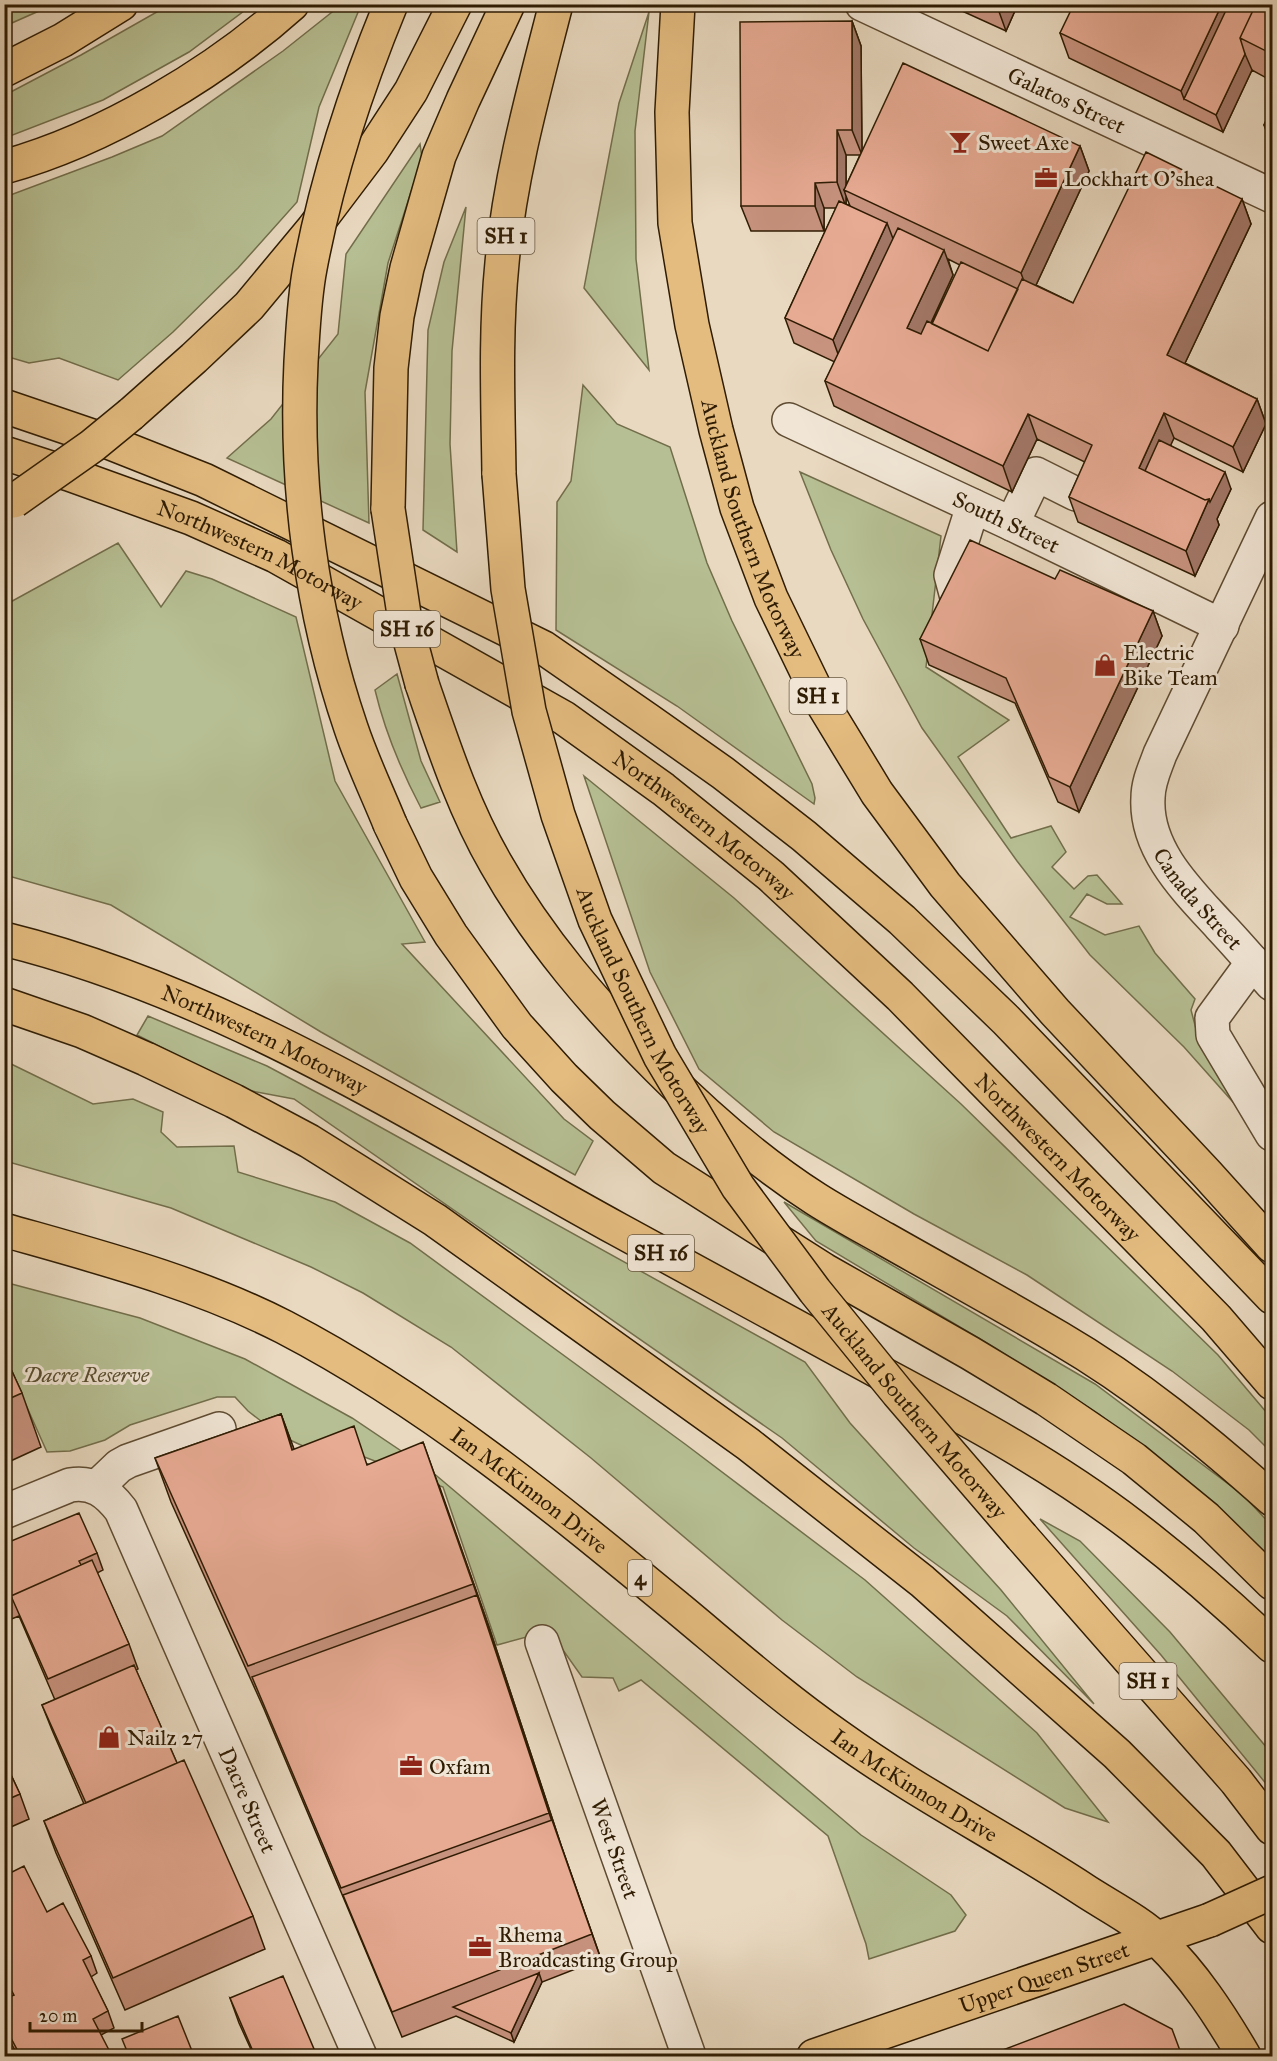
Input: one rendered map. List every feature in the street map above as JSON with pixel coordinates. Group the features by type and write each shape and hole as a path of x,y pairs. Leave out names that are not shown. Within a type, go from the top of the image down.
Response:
{"main road":[{"path":"4,70 63,40 121,4"},
{"path":"4,167 25,161 117,123 198,75 263,30 292,4"},
{"path":"391,4 358,92 330,182 310,268 305,303 299,401 299,456 309,555 332,663 351,728 390,824 416,878 451,935 517,1026 564,1078 602,1115 664,1168 824,1270 1046,1399 1134,1459 1206,1518 1272,1583"},
{"path":"9,504 92,446 131,414 249,306 313,229 372,151 411,91 455,4"},
{"path":"508,4 439,156 408,268 397,316 391,368 388,509 405,621 422,684 449,763 494,862 526,914 612,1022 705,1115 816,1199 1062,1340 1124,1381 1184,1424 1272,1499"},
{"name":"Auckland Southern Motorway","path":"556,4 519,150 502,263 497,376 499,474 508,589 529,711 558,815 596,921 660,1056 738,1187 815,1291 890,1383 1022,1537 1236,1781 1272,1828"},
{"name":"Auckland Southern Motorway","path":"678,4 672,112 675,223 692,325 716,430 737,508 771,598 821,701 877,793 945,885 1055,1012 1272,1246"},
{"path":"4,406 98,438 204,480 544,648 723,772 804,836 902,920 1006,1020 1272,1297"},
{"name":"Northwestern Motorway","path":"4,453 191,518 276,556 564,718 663,789 771,876 900,996 1216,1318 1272,1383"},
{"name":"Northwestern Motorway","path":"4,939 58,952 174,995 307,1056 626,1234 969,1420 1051,1470 1132,1526 1228,1604 1272,1647"},
{"path":"4,1004 82,1031 146,1059 234,1101 309,1141 435,1220 748,1444 922,1581 1117,1754 1215,1854 1272,1927"},
{"name":"Ian McKinnon Drive","path":"4,1230 150,1273 234,1303 343,1360 494,1461 682,1611 754,1673 835,1735 896,1776 1052,1869 1156,1938"},
{"name":"Upper Queen Street","path":"814,2056 1210,1920 1272,1892"},
{"name":"4","path":"1156,1938 1200,1986 1244,2056"}],"street":[{"name":"Galatos Street","path":"862,4 1272,196"},
{"name":"South Street","path":"789,420 1012,524 1222,626"},
{"path":"1012,524 1036,474 1076,494"},
{"path":"958,601 951,574 973,506"},
{"path":"1222,626 1272,518"},
{"name":"Canada Street","path":"1222,626 1160,754 1150,779 1148,799 1151,822 1159,847 1173,873 1263,973"},
{"path":"1263,973 1212,1018 1214,1035 1272,1134"},
{"path":"4,1512 70,1485 81,1483 97,1487 118,1466 128,1461 219,1429"},
{"name":"Dacre Street","path":"97,1487 121,1510 360,2056"},
{"name":"West Street","path":"542,1642 688,2056"}],"green space":[{"path":"5,4 48,4 48,5 5,26"},
{"path":"169,5 252,5 189,52 103,100 5,138 5,95"},
{"path":"341,5 361,5 319,107 297,202 238,268 173,332 118,380 59,358 29,363 5,356 5,197 162,136 283,51"},
{"path":"649,12 635,131 636,259 649,370 584,288 619,103"},
{"path":"420,144 422,158 388,263 365,392 369,523 227,458 271,419 338,334 346,254"},
{"path":"466,207 452,351 450,444 457,552 423,530 428,330 444,262"},
{"path":"583,385 617,424 670,447 707,563 732,621 812,784 814,804 677,706 556,630 557,502 571,481"},
{"path":"800,472 941,536 926,667 1009,720 958,757 1011,838 1051,826 1066,852 1052,867 1074,889 1088,876 1097,875 1122,904 1107,904 1087,894 1070,917 1105,935 1139,926 1155,953 1195,999 1191,1010 1196,1029 1272,1146 1184,1047 1090,955 1017,861 922,728 863,619 831,550"},
{"path":"118,543 161,607 186,571 212,579 296,617 335,781 425,942 402,944 564,1119 593,1141 575,1175 321,1032 111,905 5,875 5,605"},
{"path":"397,674 421,761 440,802 421,808 394,750 375,690"},
{"path":"584,776 734,898 961,1104 1218,1355 1272,1419 1272,1453 1249,1430 1172,1371 1027,1275 914,1214 774,1132 699,1069 650,972"},
{"path":"148,1016 267,1066 805,1362 850,1423 1001,1590 1094,1704 1007,1616 914,1548 782,1438 294,1099 246,1090 137,1035"},
{"path":"5,1061 93,1104 133,1099 163,1112 161,1132 177,1147 234,1146 238,1172 335,1202 410,1243 685,1444 865,1580 1037,1733 1108,1822 1065,1808 857,1677 782,1620 591,1458 451,1347 363,1293 311,1267 171,1208 5,1161"},
{"path":"784,1202 1095,1384 1243,1495 1272,1526 1272,1561 1248,1536 1175,1473 1099,1414 995,1348 816,1241"},
{"name":"Dacre Reserve","path":"4,1282 140,1318 245,1359 352,1418 431,1471 861,1835 951,1895 966,1915 955,1931 869,1959 866,1944 828,1836 641,1680 619,1691 613,1678 582,1677 556,1640 541,1633 497,1645 443,1487 354,1453 303,1446 279,1435 248,1411 235,1397 217,1397 130,1425 105,1440 70,1451 47,1452 5,1358"},
{"path":"1040,1519 1080,1541 1170,1632 1272,1754 1272,1791 1161,1655"}],"building":[{"path":"1074,4 1222,4 1181,91 1060,33"},
{"path":"1229,4 1256,4 1240,38 1245,54 1216,115 1184,99"},
{"path":"1256,4 1272,4 1272,54 1240,38"},
{"path":"852,21 852,130 837,130 837,182 815,183 815,206 741,206 740,22"},
{"path":"903,63 1080,146 1021,273 844,190"},
{"path":"1272,108 1272,129 1264,125"},
{"path":"1146,152 1242,199 1167,355 1257,399 1233,447 1164,413 1139,468 1205,500 1209,499 1186,551 1069,497 1092,445 1028,414 1003,466 825,381 898,228 944,250 907,328 921,334 927,321 988,351 1022,279 1073,303"},
{"path":"839,201 887,223 833,340 785,318"},
{"path":"961,262 1018,289 988,351 932,324"},
{"path":"1159,440 1225,472 1210,502 1209,499 1205,500 1145,471"},
{"path":"970,540 1055,579 1060,570 1153,611 1070,787 1049,777 1006,678 920,639"},
{"path":"4,1354 22,1393 4,1401"},
{"path":"281,1414 292,1450 354,1426 367,1465 423,1442 473,1584 248,1666 155,1458"},
{"path":"79,1513 97,1553 79,1561 81,1565 11,1596 12,1598 4,1602 4,1544"},
{"path":"92,1560 129,1644 48,1679 11,1596"},
{"name":"Oxfam","path":"477,1595 549,1813 341,1888 252,1677"},
{"path":"134,1665 177,1763 86,1803 42,1705"},
{"path":"4,1760 20,1794 4,1801"},
{"path":"184,1760 253,1916 113,1978 44,1821"},
{"name":"Rhema Broadcasting Group","path":"552,1820 592,1934 392,2012 343,1895"},
{"path":"24,1866 47,1912 63,1903 91,1956 83,1960 108,2011 93,2019 112,2056 17,2056 20,2055 4,2025 4,1999 14,1995 4,1977 4,1876"},
{"path":"539,1973 511,2033 453,2007"},
{"path":"283,1976 317,2056 255,2056 230,1998"},
{"path":"1124,2004 1172,2029 1182,2056 987,2056"},
{"path":"178,2016 194,2056 129,2056 122,2039"}],"place":[{"name":"Sweet Axe","path":"960,142"},
{"name":"Lockhart O'shea","path":"1046,178"},
{"name":"Electric Bike Team","path":"1105,665"},
{"name":"Nailz 27","path":"109,1737"},
{"name":"Oxfam","path":"411,1766"},
{"name":"Rhema Broadcasting Group","path":"480,1947"}]}
